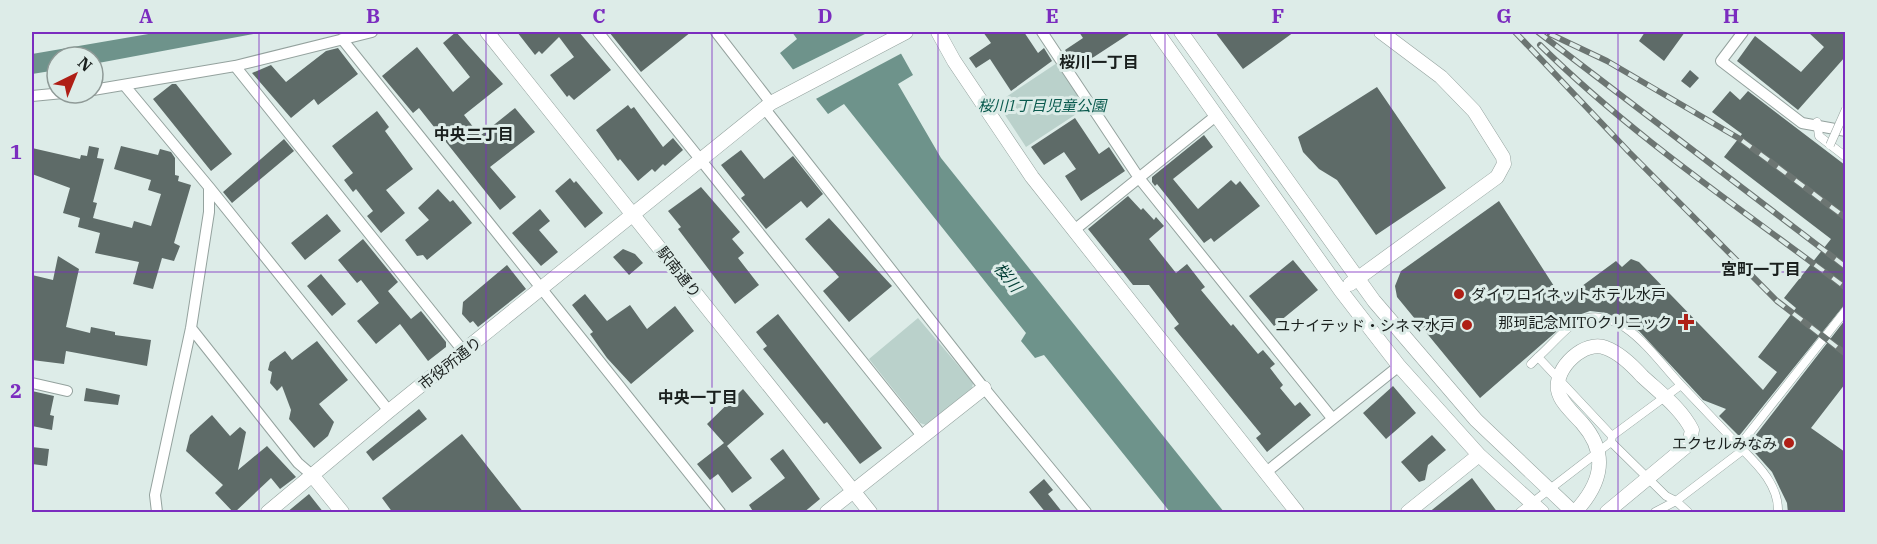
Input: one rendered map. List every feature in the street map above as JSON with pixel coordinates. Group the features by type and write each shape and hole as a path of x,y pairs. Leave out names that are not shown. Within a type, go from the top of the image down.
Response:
{"street":[{"path":"105,88 235,66 372,32"},
{"name":"駅南通り","path":"487,32 870,513"},
{"path":"598,32 923,437"},
{"path":"716,32 768,106 984,388 1086,513"},
{"path":"938,32 1012,148 1073,231 1297,513"},
{"path":"1042,32 1139,178 1332,418"},
{"path":"1157,32 1341,291 1400,366 1479,455 1542,513"},
{"path":"1181,32 1357,279 1476,420 1574,513 1595,487 1600,466 1592,436 1558,391 1558,382 1563,369 1570,360 1587,348 1604,346 1628,361 1684,417 1692,430 1689,444 1607,513"},
{"path":"1341,291 1497,177 1504,164 1503,157 1491,136 1461,95 1381,32"},
{"path":"1743,32 1721,62 1802,123 1845,131"},
{"name":"市役所通り","path":"268,513 389,411 768,106 789,92 904,33"},
{"path":"342,39 720,513"},
{"path":"235,66 464,352"},
{"path":"125,86 389,411"},
{"path":"1830,145 1845,109"},
{"path":"1073,231 1216,115"},
{"path":"1817,121 1819,136 1845,157"},
{"path":"157,513 155,495 191,328 209,212 209,187"},
{"path":"1656,513 1676,501 1741,448 1845,310"},
{"path":"1531,364 1575,323 1594,316 1610,318 1627,328 1765,473 1775,493 1778,513"},
{"path":"191,328 298,463 312,475 342,513"},
{"path":"1538,357 1611,439 1666,496 1676,501 1688,513"},
{"path":"1265,473 1400,366"},
{"path":"32,383 67,391"},
{"path":"1520,513 1681,385"},
{"path":"827,513 984,388"},
{"path":"1408,513 1479,455"}],"green space":[{"name":"桜川1丁目児童公園","path":"1057,63 1087,107 1026,147 997,103"},
{"path":"918,318 973,383 972,388 926,425 920,423 869,359"}],"water":[{"path":"160,32 264,32 105,62 105,45 84,45"},
{"name":"桜川","path":"792,32 889,32 913,75 898,84 941,158 1224,512 1170,512 1044,355 1035,358 1021,341 1026,333 844,104 828,114 780,53 797,39"},
{"path":"45,52 45,72 32,74 32,54"}],"pier":[{"path":"869,32 892,32 904,52 812,101 790,71"}],"building":[{"path":"456,32 503,84 464,115 480,136 515,108 535,132 490,167 516,197 500,210 419,108 413,113 382,76 417,47 453,92 470,77 443,43"},
{"path":"517,32 579,32 611,70 574,100 569,95 567,97 550,75 574,57 559,37 542,54 539,51 535,55"},
{"path":"609,32 691,32 641,72"},
{"path":"983,32 1024,32 1038,53 1044,48 1052,61 1011,91 990,59 976,68 969,58 991,43"},
{"path":"1079,32 1132,32 1077,68 1065,50 1083,38"},
{"path":"1215,32 1294,32 1243,69"},
{"path":"1645,32 1685,32 1664,61 1639,41"},
{"path":"1808,32 1845,32 1845,57 1798,110 1737,61 1755,36 1801,72 1824,47"},
{"path":"338,48 358,74 318,105 314,99 291,118 252,73 271,65 286,82 326,51"},
{"path":"1690,70 1699,78 1690,88 1681,81"},
{"path":"172,84 176,84 232,154 211,171 153,99"},
{"path":"1377,87 1446,188 1376,235 1337,180 1319,169 1303,152 1298,137"},
{"path":"1730,91 1740,100 1748,91 1845,165 1845,304 1739,436 1719,416 1726,409 1703,400 1639,331 1607,313 1590,311 1573,317 1480,398 1397,297 1395,286 1401,271 1499,201 1563,300 1616,261 1622,267 1631,259 1639,262 1763,390 1777,372 1758,357 1796,308 1784,298 1831,239 1724,157 1742,134 1712,112"},
{"path":"628,105 631,109 634,107 663,147 673,138 683,150 665,166 663,164 655,172 652,169 638,181 620,159 618,161 596,130"},
{"path":"377,111 389,127 385,131 413,169 386,190 405,213 381,233 367,216 373,211 356,189 353,192 344,180 353,173 332,146"},
{"path":"1075,118 1099,154 1109,147 1125,171 1081,201 1065,176 1076,169 1064,152 1044,165 1031,147"},
{"path":"1204,135 1213,147 1173,179 1198,209 1231,180 1236,185 1240,181 1260,206 1214,242 1211,238 1204,243 1157,184 1155,186 1152,177"},
{"path":"284,139 294,151 232,203 223,192"},
{"path":"89,146 99,148 97,158 104,159 93,202 97,203 93,218 132,228 134,221 151,226 161,194 148,190 151,180 114,169 121,146 158,155 160,149 171,152 175,158 175,175 179,176 178,181 191,185 174,243 180,246 174,261 162,258 153,289 133,284 139,262 95,253 100,233 78,227 80,218 63,213 70,188 32,174 32,148 80,159 81,155 87,156"},
{"path":"741,150 764,179 793,156 823,194 807,208 801,201 766,229 741,198 745,195 721,165"},
{"path":"570,178 574,183 576,181 603,213 585,228 555,191"},
{"path":"701,187 740,232 732,239 744,253 738,258 759,285 735,304 678,229 681,227 668,211"},
{"path":"438,189 450,202 453,200 472,223 427,260 423,255 417,256 405,240 429,220 418,208"},
{"path":"1128,196 1141,210 1143,208 1154,220 1156,217 1164,226 1149,239 1176,273 1187,264 1205,287 1201,290 1231,326 1233,324 1258,354 1263,350 1275,364 1270,368 1283,385 1280,388 1295,406 1300,402 1311,415 1267,452 1256,438 1261,434 1174,328 1179,324 1149,285 1133,285 1088,229"},
{"path":"540,209 550,221 539,230 558,252 541,266 512,233"},
{"path":"327,214 341,231 305,260 291,243"},
{"path":"829,218 892,286 849,322 823,291 839,277 805,239"},
{"path":"363,239 398,282 388,291 411,319 421,311 446,342 446,347 428,361 400,324 376,344 357,321 379,303 361,280 357,283 338,260"},
{"path":"623,249 635,254 643,263 629,275 613,257"},
{"path":"58,256 79,269 66,327 90,333 91,327 115,332 115,335 151,340 147,366 66,351 64,364 32,360 32,275 53,280"},
{"path":"1293,260 1318,290 1274,326 1249,296"},
{"path":"507,265 526,289 478,327 473,321 470,323 462,314 463,302"},
{"path":"321,274 346,304 332,316 307,286"},
{"path":"585,294 607,321 630,305 647,329 675,306 694,331 631,384 607,358 590,334 593,332 572,305"},
{"path":"778,314 882,448 860,464 827,422 824,424 763,349 767,346 756,332"},
{"name":"エクセルみなみ","path":"1845,320 1845,384 1811,428 1845,452 1845,513 1788,513 1787,503 1772,472 1748,445"},
{"path":"317,341 348,380 319,404 334,422 328,436 314,448 289,419 291,410 282,386 277,391 270,383 272,372 268,370 270,362 285,351 292,360"},
{"path":"1393,386 1416,413 1386,439 1363,413"},
{"path":"86,388 120,395 118,405 84,401"},
{"path":"743,389 764,414 727,446 752,478 732,493 718,474 710,480 697,464 724,443 707,424"},
{"path":"32,391 54,396 50,415 54,416 52,430 32,426"},
{"path":"419,409 427,419 373,461 366,452"},
{"path":"212,415 230,436 240,427 246,432 238,470 267,446 296,477 280,489 271,478 234,513 215,493 223,485 186,451 190,435"},
{"path":"462,434 524,513 393,513 382,498"},
{"path":"1432,435 1446,450 1428,465 1425,480 1419,482 1401,462"},
{"path":"32,447 49,449 47,466 32,464"},
{"path":"783,449 820,499 803,513 754,513 749,505 785,478 770,459"},
{"path":"1472,478 1498,513 1428,513"},
{"path":"1044,479 1053,490 1048,494 1063,513 1046,513 1029,492"},
{"path":"309,494 324,513 286,513"}],"railway":[{"path":"1515,32 1629,152 1777,301 1846,354"},
{"path":"1538,32 1846,267"},
{"path":"1550,34 1607,61 1740,139 1846,218"},
{"path":"1540,45 1575,78 1650,141 1846,288"}],"place":[{"name":"ダイワロイネットホテル水戸","path":"1459,294"},
{"name":"那珂記念MITOクリニック","path":"1686,322"},
{"name":"ユナイテッド・シネマ水戸","path":"1467,325"},
{"name":"エクセルみなみ","path":"1789,443"}],"district":[{"name":"桜川一丁目","path":"1099,62"},
{"name":"中央二丁目","path":"474,134"},
{"name":"宮町一丁目","path":"1761,269"},
{"name":"中央一丁目","path":"698,397"}]}
